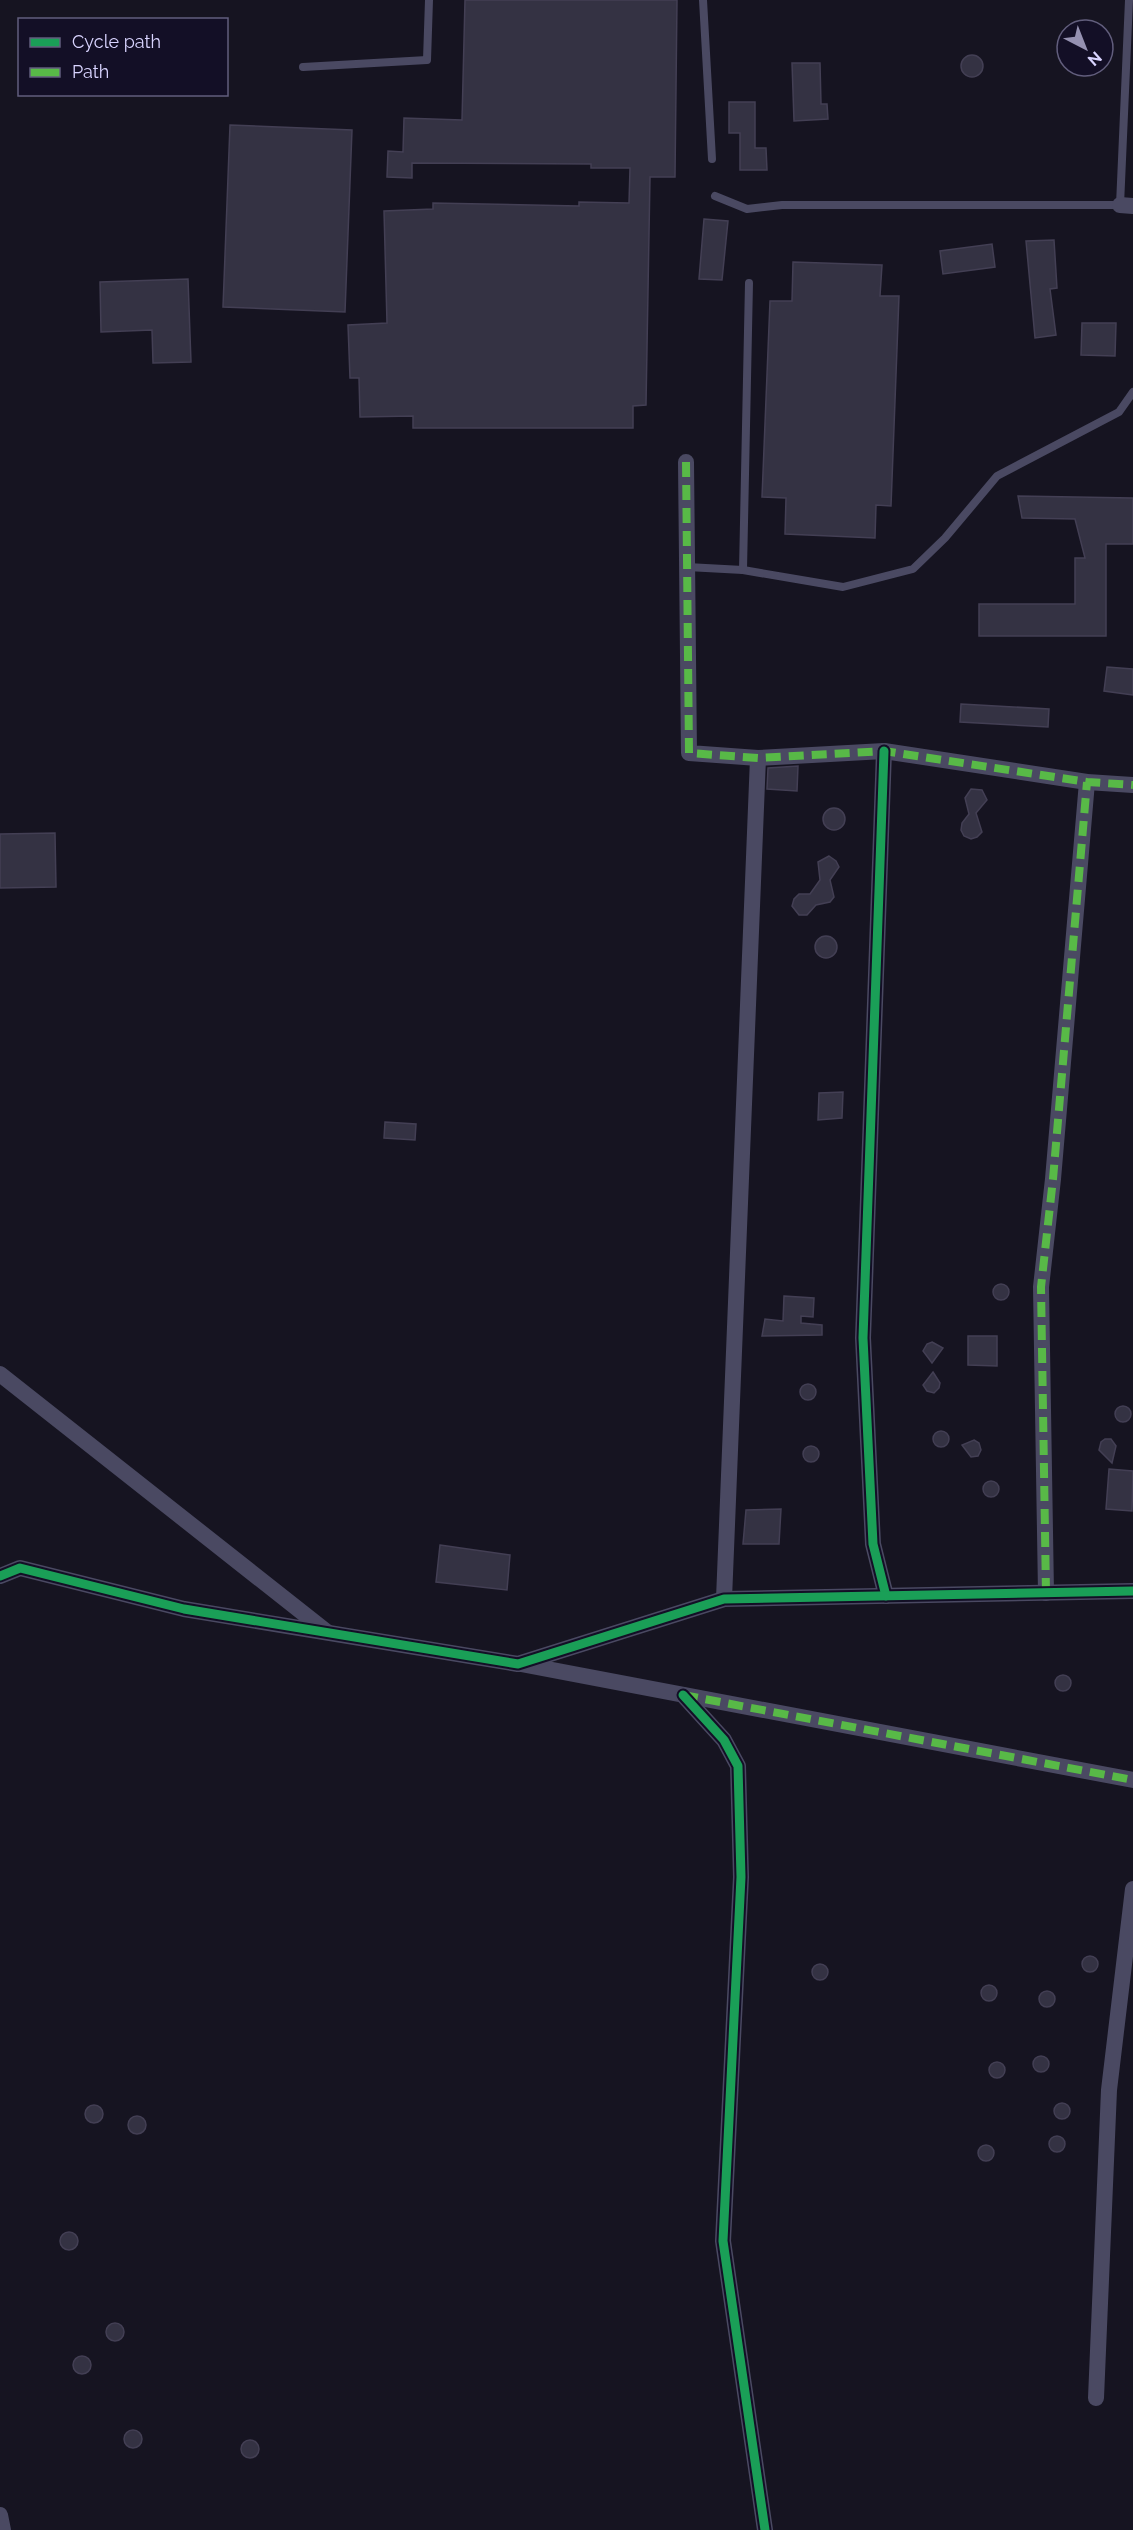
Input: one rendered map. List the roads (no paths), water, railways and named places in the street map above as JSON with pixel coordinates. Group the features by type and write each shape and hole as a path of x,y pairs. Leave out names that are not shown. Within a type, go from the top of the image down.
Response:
{"street":[{"path":"686,462 689,753 758,758 884,751 1088,782 1133,785"},
{"path":"884,751 863,1338 873,1544 886,1596"},
{"path":"724,1599 758,758"},
{"path":"1046,1593 1041,1287 1088,782"},
{"path":"0,1374 328,1633"},
{"path":"0,1576 20,1568 184,1609 518,1664 1133,1780"},
{"path":"518,1664 724,1599 1133,1592"},
{"path":"683,1695 724,1740 738,1766 741,1877 723,2241 765,2530"},
{"path":"1096,2398 1109,2090 1133,1889"},
{"path":"0,2515 3,2530"}],"lane":[{"path":"303,67 427,60 429,0"},
{"path":"703,0 712,159"},
{"path":"715,196 747,208 782,205 1126,205 1129,0"},
{"path":"743,570 749,283"},
{"path":"687,567 743,570 843,587 913,569 945,538 996,476 1119,411 1133,392"}]}
